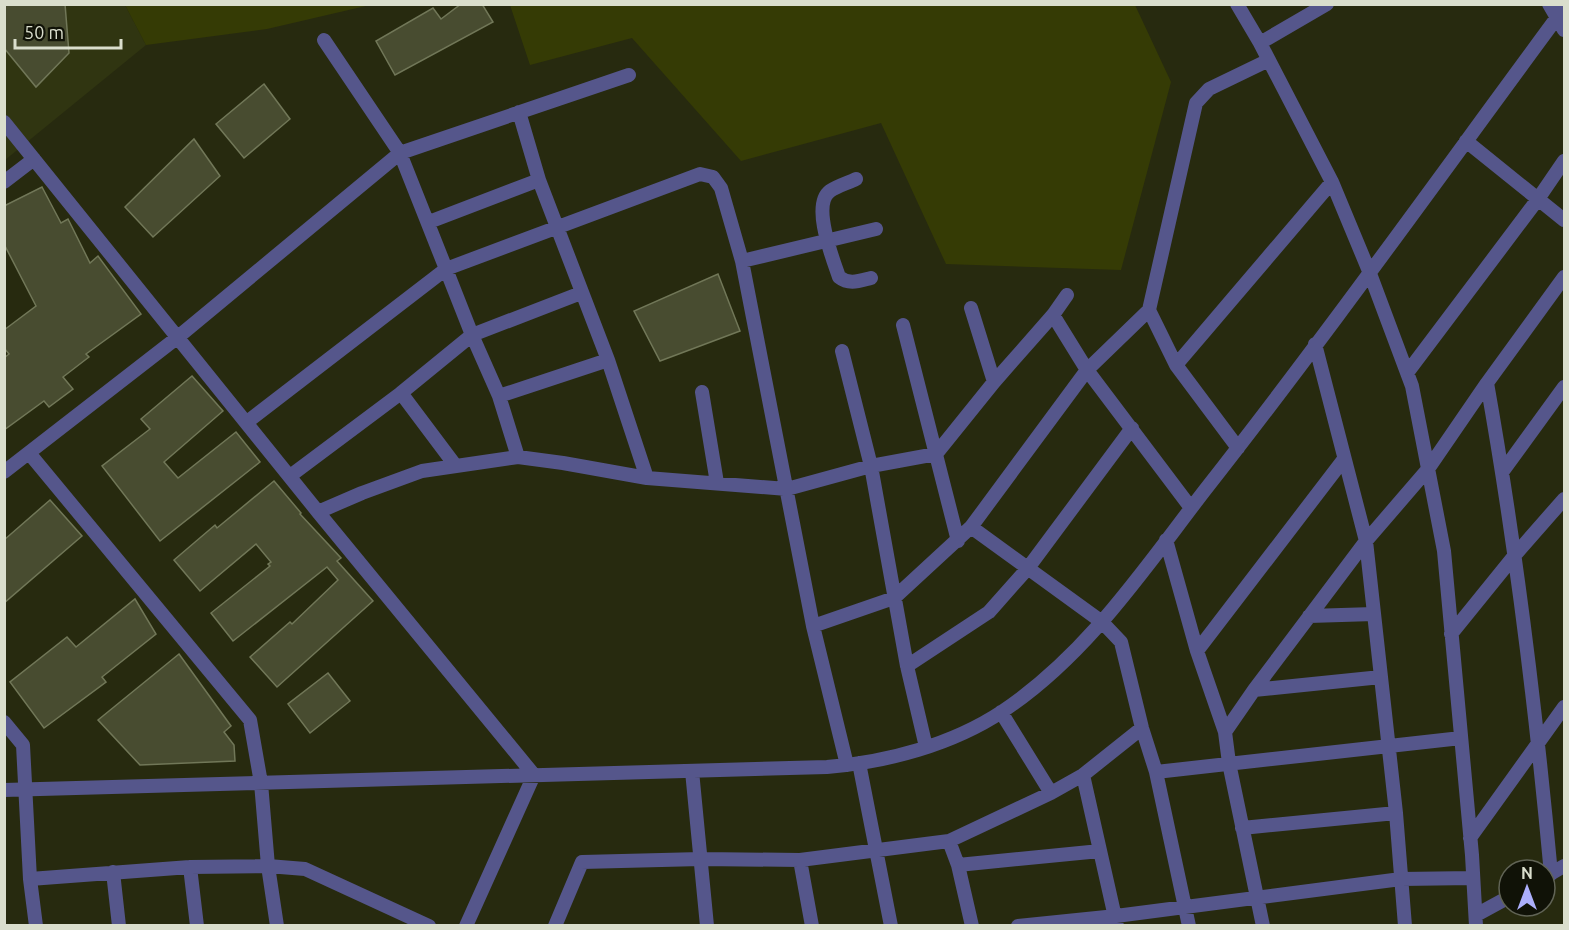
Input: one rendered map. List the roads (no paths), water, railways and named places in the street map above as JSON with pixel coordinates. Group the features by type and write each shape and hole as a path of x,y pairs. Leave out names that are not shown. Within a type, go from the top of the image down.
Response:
{"street":[{"path":"1237,4 1269,60 1332,182 1369,271 1412,386 1444,551 1476,920"},
{"path":"1260,44 1327,4"},
{"path":"4,790 534,776 853,764 927,747 965,732 1001,712 1030,692 1071,655 1102,622 1238,448 1466,141 1562,18 1549,4"},
{"path":"324,40 400,153 472,335 499,396 518,458"},
{"path":"813,627 894,598 958,541 971,527 1087,370 1149,310 1196,103 1209,89 1269,60"},
{"path":"4,472 178,337 400,153 629,75"},
{"path":"519,112 539,180 608,360 646,478"},
{"path":"4,122 534,776"},
{"path":"1466,141 1564,220"},
{"path":"4,182 34,159"},
{"path":"1407,373 1564,161"},
{"path":"247,422 446,269 700,174 713,177 721,188 742,261 813,627 876,852 891,926"},
{"path":"856,179 829,192 822,204 827,241 839,277 851,282 871,278"},
{"path":"429,222 539,180"},
{"path":"1176,365 1332,182"},
{"path":"742,261 876,229"},
{"path":"1225,732 1366,541 1428,470 1487,383 1564,277"},
{"path":"290,476 401,393 472,335 581,293"},
{"path":"318,512 422,471 518,458 564,463 646,478 787,489 872,466 936,454 994,382 1053,315 1067,295"},
{"path":"971,308 994,382"},
{"path":"1149,310 1176,365 1238,448"},
{"path":"1053,315 1087,370 1191,508"},
{"path":"903,325 958,541"},
{"path":"1315,344 1366,541 1396,813 1405,926"},
{"path":"842,351 872,466 907,666 927,747"},
{"path":"499,396 608,360"},
{"path":"1487,383 1503,471 1539,742 1547,858"},
{"path":"1503,471 1564,387"},
{"path":"702,392 717,483"},
{"path":"401,393 455,465"},
{"path":"907,666 989,612 1028,568 1132,428"},
{"path":"29,453 250,720 261,783 268,866 277,926"},
{"path":"1197,651 1344,459"},
{"path":"1451,634 1564,499"},
{"path":"971,527 1102,622 1121,642 1142,728 1156,772 1189,926"},
{"path":"1166,540 1197,651 1225,732 1229,762 1263,926"},
{"path":"1309,616 1374,614"},
{"path":"1254,690 1381,677"},
{"path":"1470,838 1564,707"},
{"path":"1001,712 1051,793"},
{"path":"4,722 23,745 30,879 36,926"},
{"path":"555,926 582,862 701,859 800,860 949,841 1051,793 1083,775 1142,728"},
{"path":"1156,772 1229,762 1461,738"},
{"path":"692,771 707,926"},
{"path":"1083,775 1117,921"},
{"path":"466,926 534,776"},
{"path":"1242,828 1396,813"},
{"path":"949,841 958,865 972,926"},
{"path":"958,865 1101,851"},
{"path":"800,860 812,926"},
{"path":"30,879 190,867 268,866 305,869 429,926"},
{"path":"190,867 197,926"},
{"path":"113,872 119,926"},
{"path":"1018,926 1117,921 1186,906 1401,879 1473,879"},
{"path":"1476,920 1497,905"}]}
